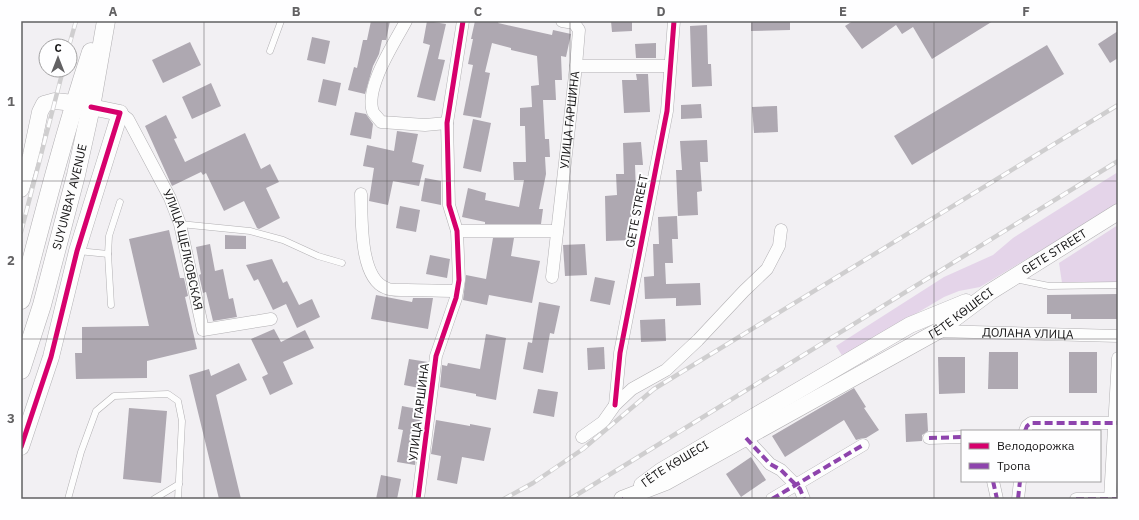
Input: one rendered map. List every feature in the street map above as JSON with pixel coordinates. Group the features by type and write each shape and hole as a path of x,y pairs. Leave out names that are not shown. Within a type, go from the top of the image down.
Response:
{"main road":[{"name":"SUYUNBAY AVENUE","path":"21,370 42,305 76,175 82,105 102,21"},
{"name":"SUYUNBAY AVENUE","path":"21,300 55,169 82,105 106,21"},
{"path":"21,189 31,155 40,112 44,104 55,101 120,113 77,251 51,357 21,448"},
{"name":"GETE STREET","path":"990,292 1118,212"},
{"name":"ГЁТЕ КӨШЕСІ","path":"622,499 666,482 938,330 990,292"},
{"name":"ГЁТЕ КӨШЕСІ","path":"622,499 661,471 910,325 990,292"}],"street":[{"path":"406,21 379,69 371,100 373,113 381,122 425,125 447,123"},
{"name":"УЛИЦА ГАРШИНА","path":"418,499 436,356 457,291 459,280 457,231 449,205 447,123 461,22 463,21"},
{"name":"УЛИЦА ГАРШИНА","path":"552,277 579,30 574,23 562,21"},
{"name":"GETE STREET","path":"615,405 620,353 667,111 674,21"},
{"path":"576,66 670,66"},
{"name":"УЛИЦА ЩЕЛКОВСКАЯ","path":"120,113 128,119 170,198 180,224 203,330 271,319"},
{"path":"361,194 363,240 369,271 376,282 386,288 397,290 457,291"},
{"path":"582,437 603,422 615,405 632,389 666,370 698,340 767,269 779,246 781,230"},
{"path":"457,231 557,231"},
{"name":"ДОЛАНА УЛИЦА","path":"938,330 1118,336"},
{"path":"1110,499 1116,423 1118,358"},
{"path":"1025,430 1026,426 1031,423 1116,423"},
{"path":"929,438 961,437"},
{"path":"746,438 770,464 781,470 800,489 804,499"},
{"path":"772,499 863,446"},
{"path":"993,482 997,499"},
{"path":"1018,499 1020,482"},
{"path":"1076,499 1118,499"}],"lane":[{"path":"270,51 281,21"},
{"path":"111,305 108,254 109,236 120,202"},
{"path":"180,224 250,231 282,240 318,256 342,263"},
{"path":"77,251 108,254"},
{"path":"1012,278 1049,286 1118,285"},
{"path":"68,499 81,452 96,411 114,396 168,394 178,400 182,421 180,484 178,499"},
{"path":"154,499 180,484"}],"shaded area":[{"path":"1118,172 1118,204 980,287 959,291 944,297 843,357 836,346 944,277 993,255 1013,238"},
{"path":"1118,225 1118,282 1062,283 1059,263"}],"building":[{"path":"371,21 390,21 386,40 382,40 379,54 373,66 365,94 348,90 354,67 357,68 363,40 367,40"},
{"path":"427,21 446,24 438,59 445,60 435,101 417,97 430,45 423,43"},
{"path":"475,21 499,21 498,23 552,35 553,30 571,34 566,57 561,56 562,80 555,80 556,100 543,100 545,139 549,139 550,157 545,157 546,174 539,209 543,209 541,224 485,224 485,222 462,217 468,188 486,193 485,200 519,207 524,180 514,180 513,162 526,162 525,126 520,126 520,108 532,107 531,86 539,85 537,56 511,50 511,48 492,43 485,72 490,73 481,118 463,115 473,65 468,64"},
{"path":"611,21 632,21 632,31 612,32"},
{"path":"751,21 790,21 790,30 751,31"},
{"path":"853,21 993,21 932,59 913,27 902,34 896,25 862,49 845,26"},
{"path":"707,25 708,64 711,64 712,86 692,87 690,26"},
{"path":"1118,31 1118,58 1110,63 1098,44"},
{"path":"312,37 330,41 325,64 307,60"},
{"path":"190,42 201,65 163,83 152,60"},
{"path":"656,43 656,58 636,58 635,44"},
{"path":"1047,45 1064,74 912,165 894,136"},
{"path":"636,74 648,74 650,112 624,113 622,80 637,80"},
{"path":"323,79 341,83 336,106 318,102"},
{"path":"211,83 221,106 192,119 182,97"},
{"path":"701,104 702,118 681,119 681,105"},
{"path":"777,106 778,132 754,133 752,107"},
{"path":"355,112 366,114 373,124 371,139 350,135"},
{"path":"166,115 177,138 174,139 185,162 245,133 261,169 270,164 279,182 266,188 280,218 259,229 257,228 244,201 224,211 206,173 203,175 201,172 172,186 145,126"},
{"path":"473,119 491,123 481,172 463,168"},
{"path":"397,131 418,134 412,162 424,165 419,186 393,181 388,205 369,201 374,168 363,166 367,145 394,151"},
{"path":"707,140 708,162 700,162 702,191 697,192 698,215 678,216 676,170 682,170 680,141"},
{"path":"641,142 643,165 635,165 635,213 631,213 633,240 606,241 605,196 617,195 616,174 624,174 623,143"},
{"path":"425,178 441,181 441,205 421,201"},
{"path":"400,206 420,210 416,232 396,228"},
{"path":"677,216 678,239 672,239 673,263 665,263 666,284 700,283 701,305 676,306 676,298 645,299 644,277 654,276 653,244 659,244 658,217"},
{"path":"169,230 180,278 184,278 188,296 185,297 197,349 147,361 147,378 76,379 75,353 82,353 82,327 149,326 129,239"},
{"path":"225,235 246,236 246,249 225,249"},
{"path":"493,238 514,238 511,256 540,261 532,303 489,295 487,305 463,300 466,275 486,279"},
{"path":"210,244 215,271 223,269 229,299 233,298 237,317 213,321 206,292 203,293 199,275 201,274 196,247"},
{"path":"585,244 587,275 565,276 563,245"},
{"path":"430,255 450,259 447,278 426,274"},
{"path":"272,259 283,283 287,281 299,305 312,299 320,317 297,328 286,304 273,310 258,279 254,281 246,265"},
{"path":"595,277 615,281 610,305 590,301"},
{"path":"1118,294 1118,319 1071,319 1071,314 1047,314 1047,295"},
{"path":"376,295 412,302 413,298 433,298 428,329 371,319"},
{"path":"539,302 560,306 554,334 550,333 543,373 523,369 528,342 532,343"},
{"path":"665,319 666,341 641,342 640,320"},
{"path":"274,329 281,342 305,330 314,348 283,362 293,384 270,395 262,377 268,374 251,339"},
{"path":"486,334 506,338 496,400 476,396 476,394 440,387 442,365 447,366 448,363 480,369"},
{"path":"604,347 605,369 588,370 587,348"},
{"path":"989,352 1018,352 1018,389 988,389"},
{"path":"1069,352 1097,352 1097,393 1069,393"},
{"path":"938,357 965,357 965,393 939,394"},
{"path":"409,359 428,362 424,389 404,385"},
{"path":"239,363 247,380 216,395 241,499 219,499 189,375 209,369 211,376"},
{"path":"854,388 866,407 864,408 879,430 866,438 856,440 844,420 785,457 772,436"},
{"path":"538,389 558,392 554,417 533,413"},
{"path":"402,406 422,410 415,465 397,462 403,430 398,429"},
{"path":"129,408 167,411 161,483 123,479"},
{"path":"927,413 928,431 922,435 922,441 906,442 905,414"},
{"path":"436,420 491,428 484,461 462,457 457,484 437,480 441,456 431,454"},
{"path":"751,457 766,480 741,497 726,474"},
{"path":"381,475 401,479 397,499 376,499"}],"railway":[{"path":"71,38 76,21"},
{"path":"21,232 61,78"},
{"path":"504,499 533,483 583,449 654,389 1118,105"},
{"path":"570,499 1118,161"}],"marked path":[{"path":"1025,430 1027,426 1031,423 1118,423"},
{"path":"929,438 961,437"},
{"path":"746,438 770,464 781,470 800,489 804,499"},
{"path":"772,499 863,445"},
{"path":"993,482 997,499"},
{"path":"1018,499 1020,482"},
{"path":"1076,499 1118,499"}],"cycle path":[{"path":"418,499 436,356 456,298 459,280 457,231 449,205 447,123 463,21"},
{"path":"615,405 620,353 667,111 674,21"},
{"path":"21,447 51,357 77,251 120,113 91,107"}]}
